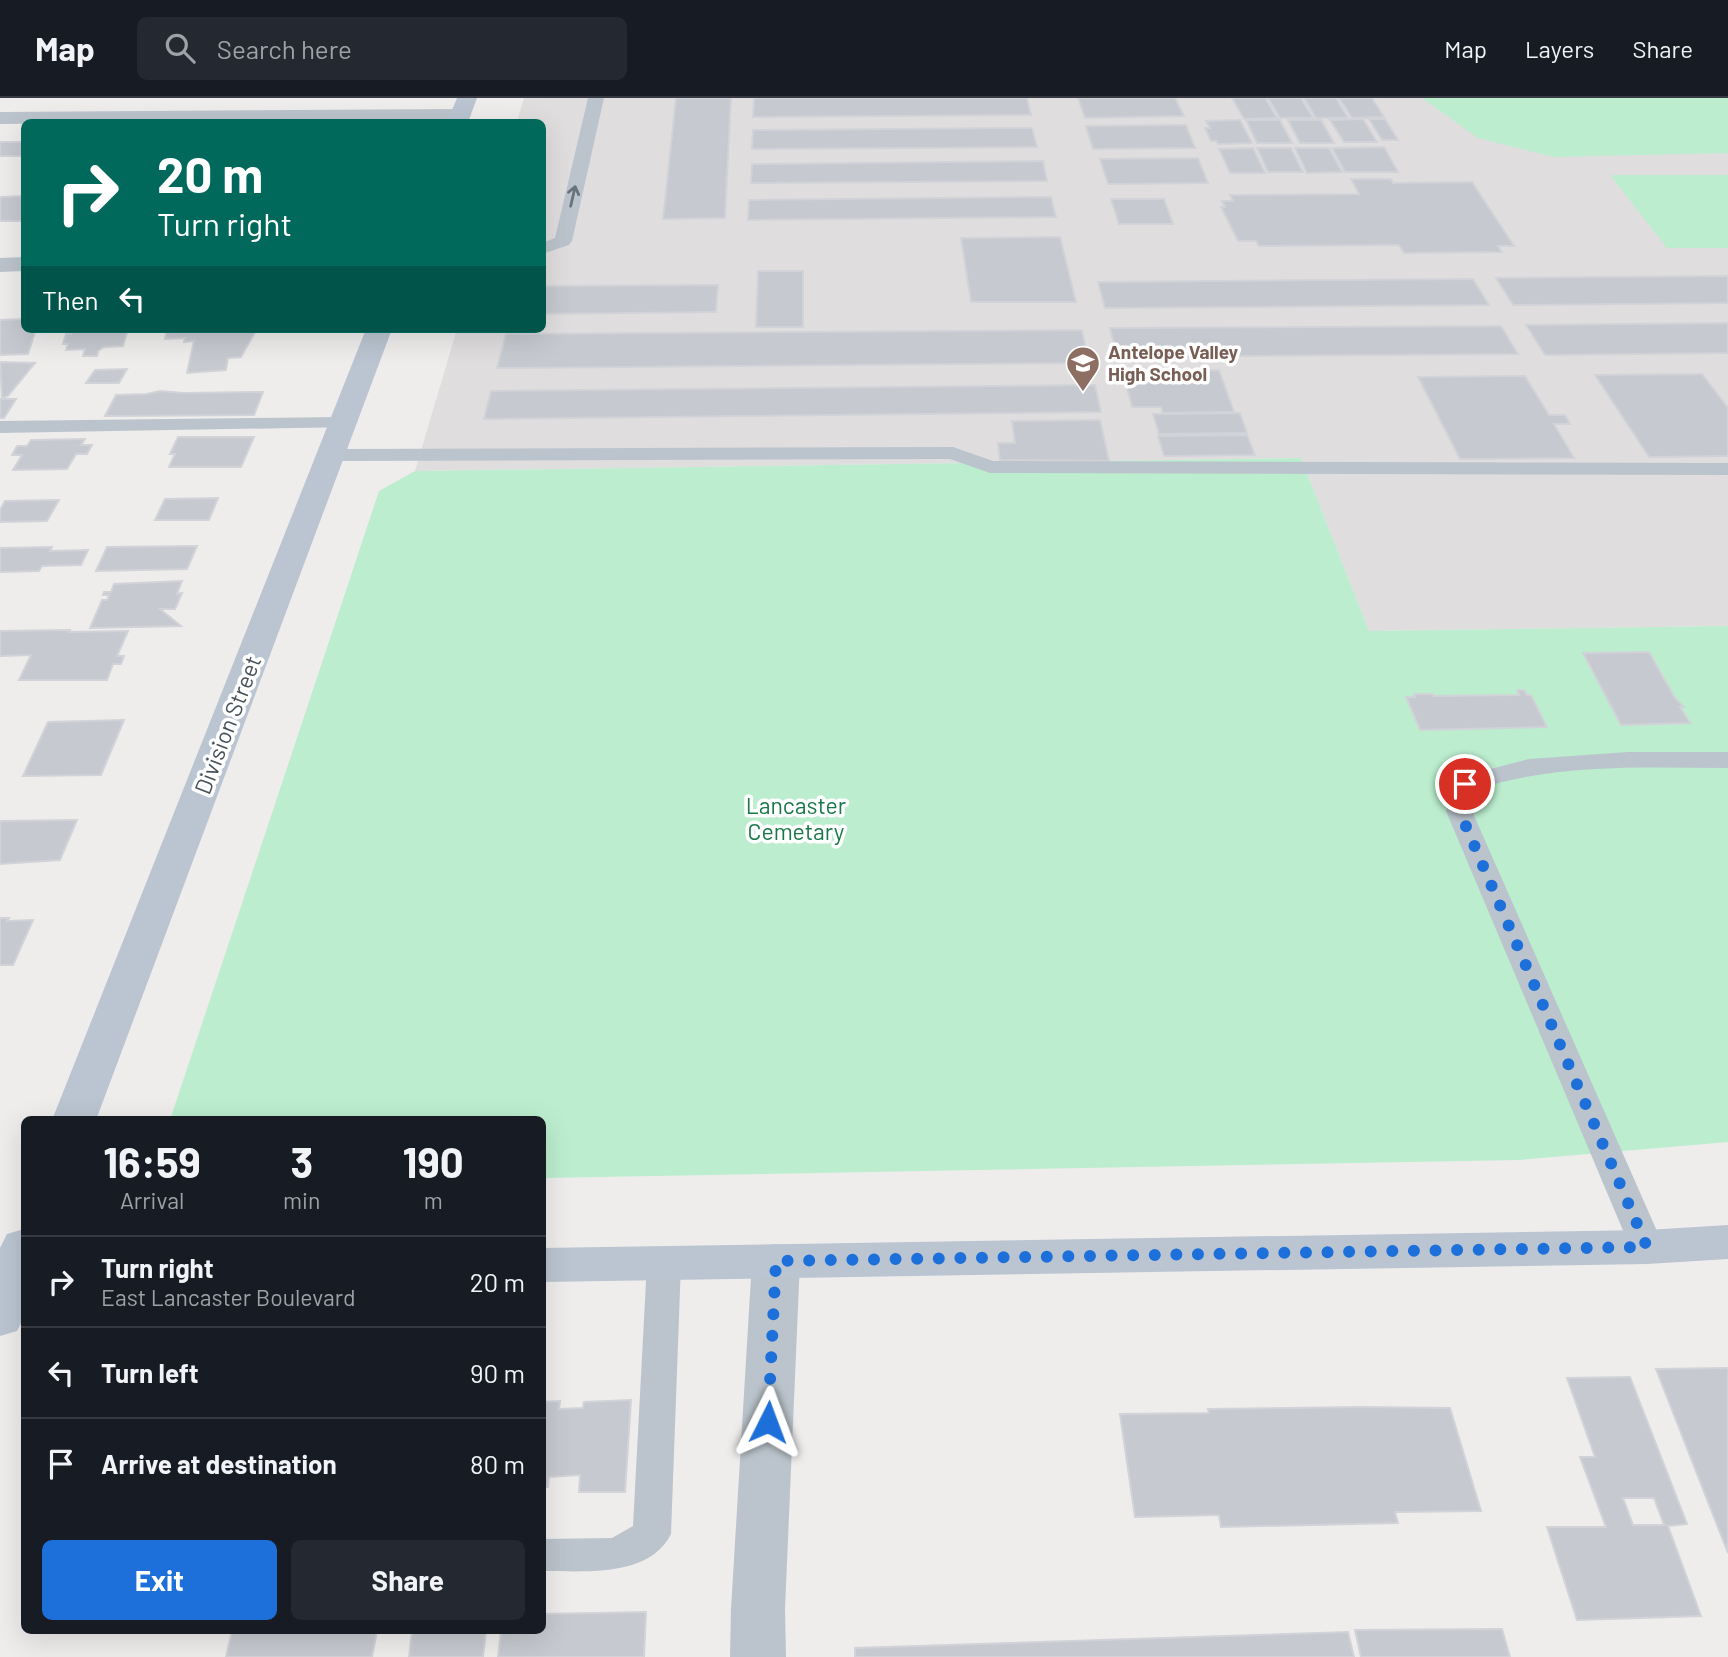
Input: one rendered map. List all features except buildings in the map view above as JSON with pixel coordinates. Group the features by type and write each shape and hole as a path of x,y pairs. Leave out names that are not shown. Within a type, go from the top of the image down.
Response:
{"main road":[{"name":"Division Street","path":"76,1116 378,333"},
{"path":"546,1265 1647,1247 1728,1242"},
{"path":"0,1318 16,1265"}],"street":[{"path":"0,118 462,112"},
{"path":"0,265 21,264"},
{"path":"758,1657 758,1609 776,1261"}],"lane":[{"path":"546,247 562,241 597,98"},
{"path":"0,426 338,439 953,453 990,467 1321,470 1728,468"},
{"path":"1647,1247 1459,810 1465,784 1496,772 1552,762 1728,760"},
{"path":"546,1555 618,1554 652,1534 664,1263"}],"shaded area":[{"name":"Antelope Valley High School","path":"524,98 1728,98 1728,626 1369,631 1301,458 415,471 456,333 546,333 546,119 518,119"}],"green space":[{"path":"1422,98 1728,98 1728,153 1554,157 1478,138"},
{"path":"1610,175 1728,175 1728,248 1667,248"},
{"name":"Lancaster Cemetary","path":"1301,458 1369,631 1728,626 1728,1142 1519,1160 546,1178 546,1116 171,1116 379,491 415,471"}],"place":[{"name":"Antelope Valley High School","path":"1083,393"}],"route":[{"path":"768,1422 776,1261 1647,1247 1459,810 1465,784"}]}
